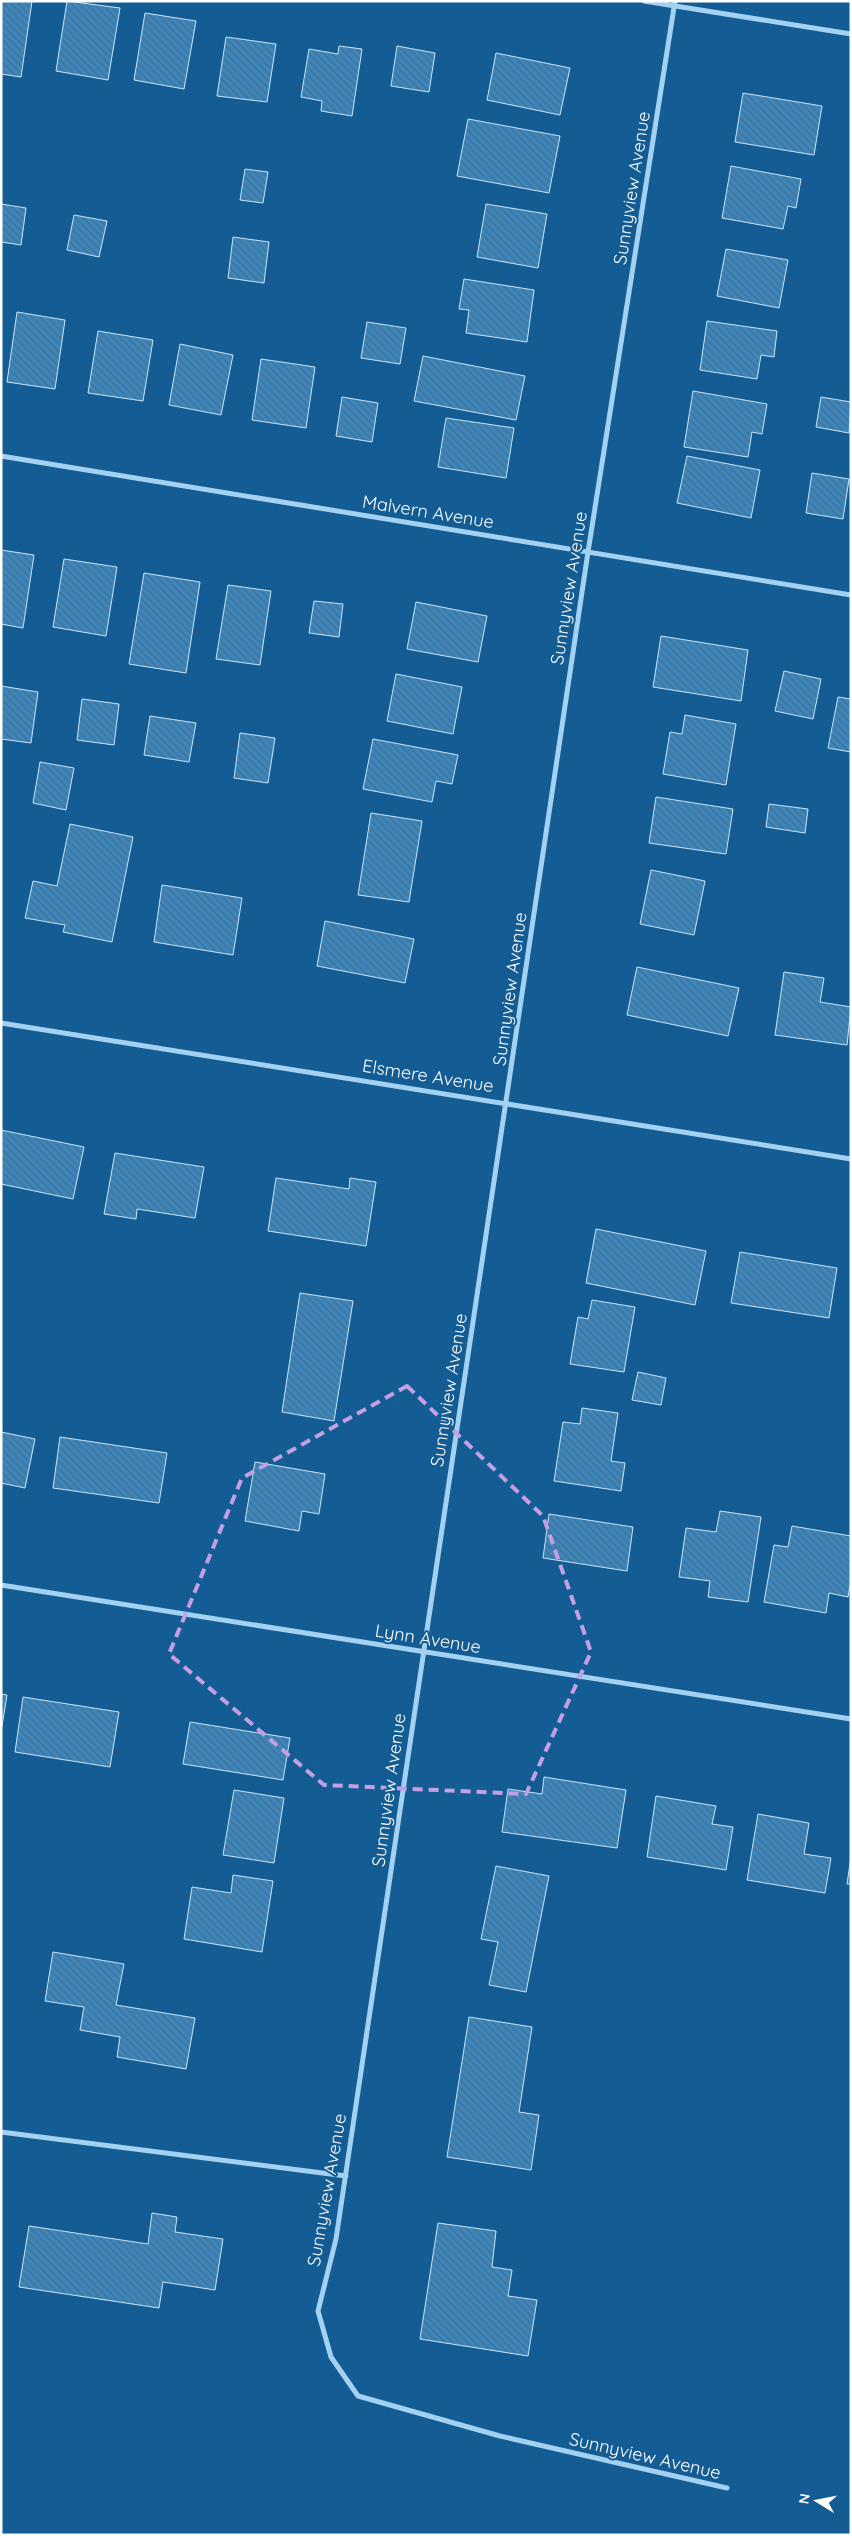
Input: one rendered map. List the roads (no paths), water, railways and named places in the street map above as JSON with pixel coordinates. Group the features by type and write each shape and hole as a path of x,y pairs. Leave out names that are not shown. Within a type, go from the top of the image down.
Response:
{"street":[{"path":"644,1 675,4 851,34"},
{"name":"Sunnyview Avenue","path":"675,4 588,552 346,2176 336,2239 318,2311 331,2357 358,2396 500,2436 726,2488"},
{"name":"Malvern Avenue","path":"1,456 851,595"},
{"name":"Elsmere Avenue","path":"1,1023 851,1159"},
{"name":"Lynn Avenue","path":"1,1585 851,1719"},
{"path":"1,2132 346,2176"}]}
